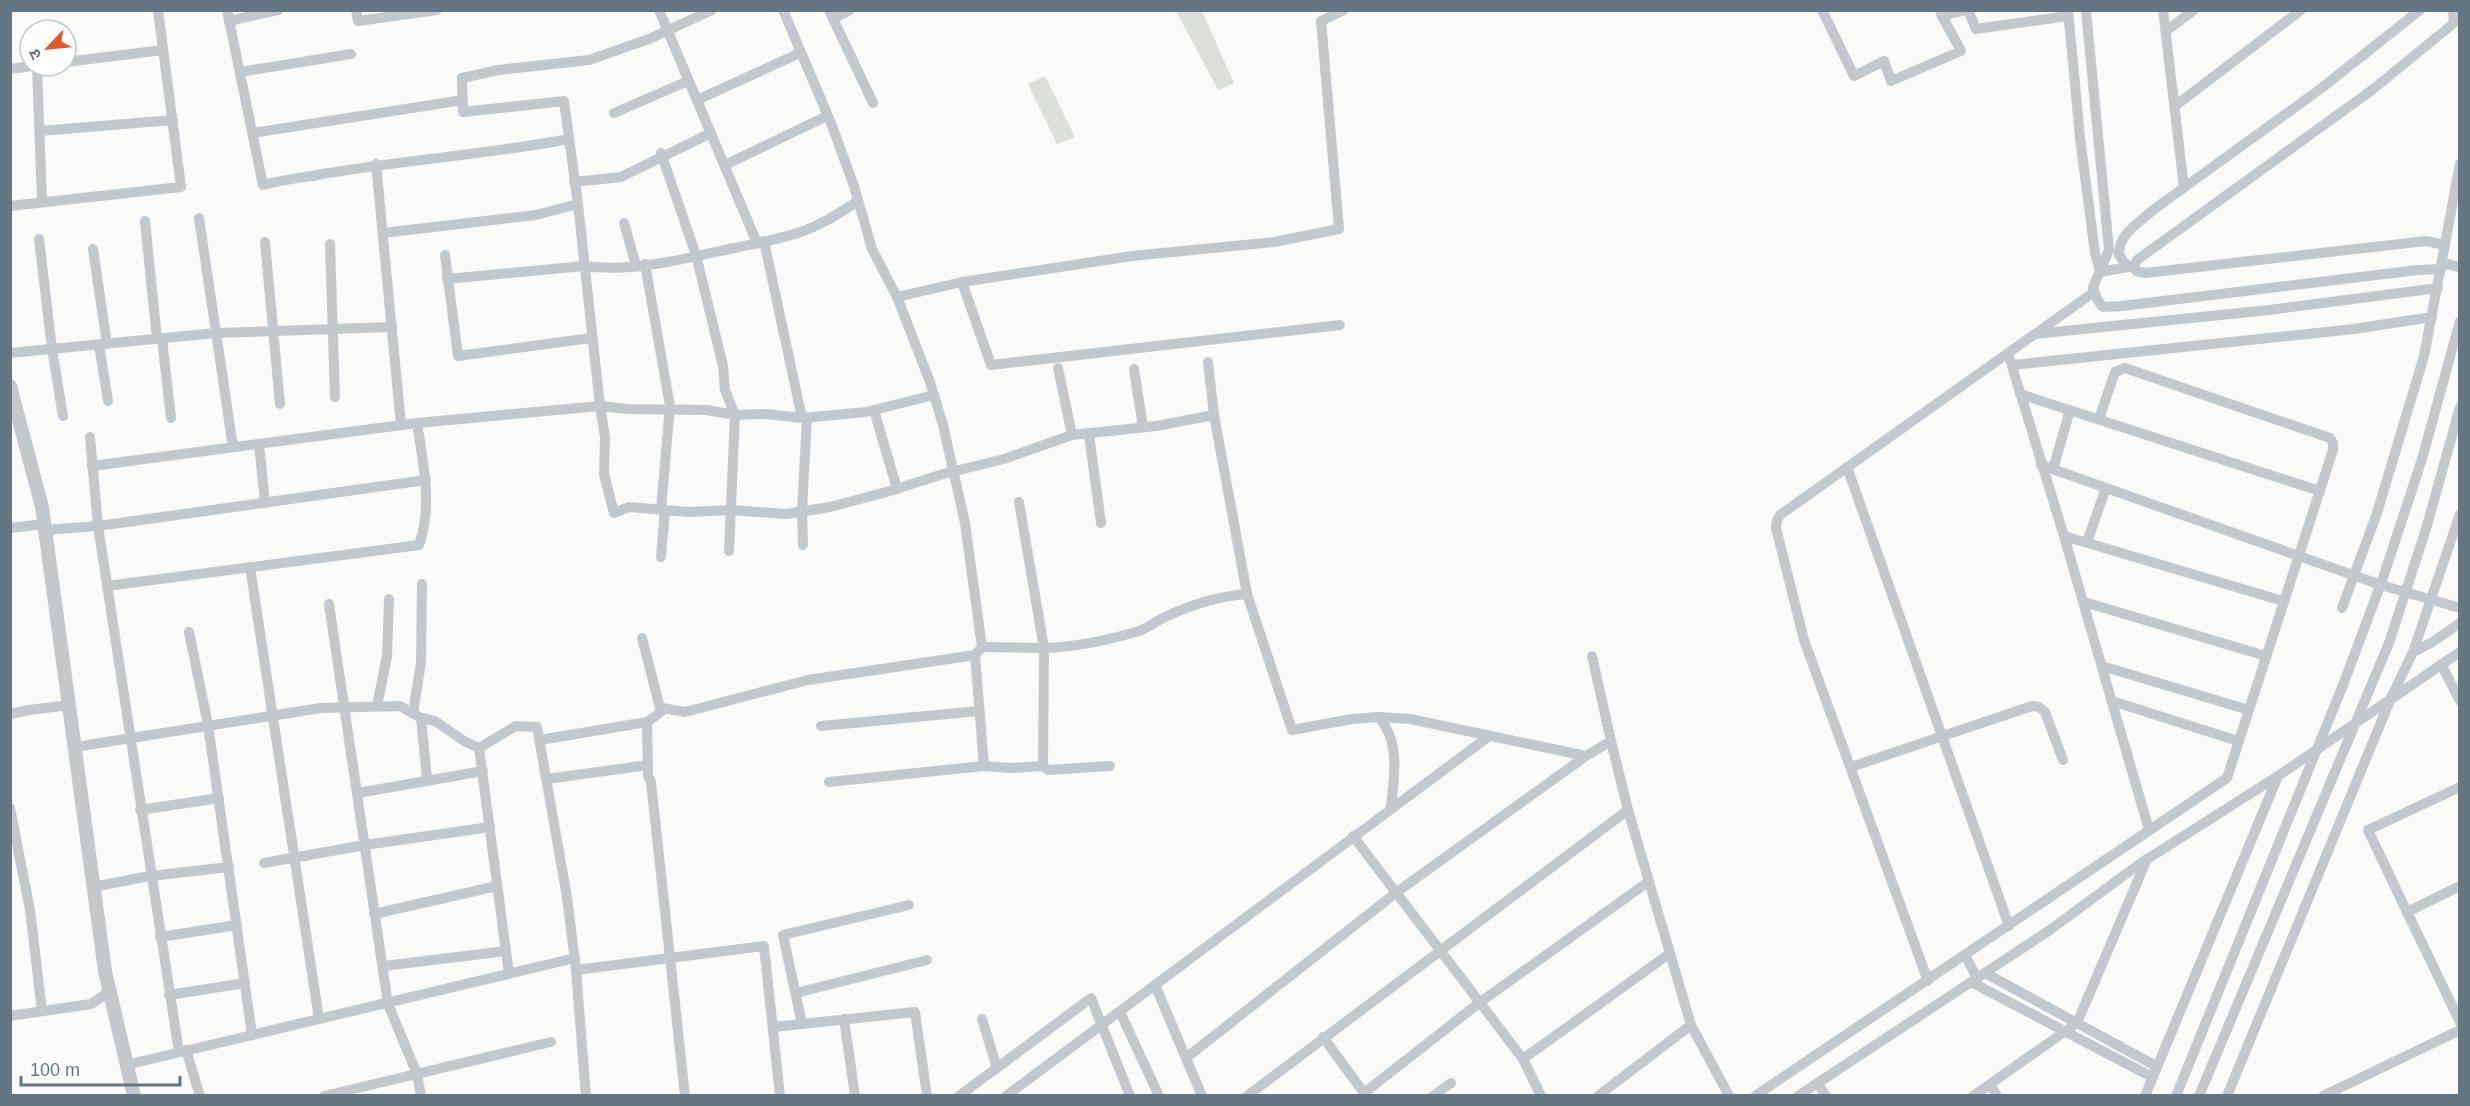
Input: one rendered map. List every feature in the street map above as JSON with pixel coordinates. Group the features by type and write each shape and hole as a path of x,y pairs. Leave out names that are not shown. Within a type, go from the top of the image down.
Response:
{"street":[{"path":"10,206 180,187 158,10"},
{"path":"278,10 228,16 263,185 283,179 376,164 537,145 569,139"},
{"path":"356,10 358,21 437,10"},
{"path":"659,10 688,81 761,242 804,418 803,544"},
{"path":"712,10 668,31 589,60 498,70 462,78 463,112 564,101 578,204 591,338 605,437 604,474 614,513 629,507 786,514 830,507 1004,459 1072,435 1089,435 1156,426 1214,415"},
{"path":"783,10 827,116 873,249 897,297 934,395 954,471 964,523 978,651 979,711 984,766"},
{"path":"850,10 831,15 873,103"},
{"path":"897,297 962,282 1132,256 1274,242 1340,230 1321,21 1344,10"},
{"path":"1822,10 1854,76 1884,61 1891,81 1961,51 1941,13 1967,10 1976,29 2033,16 2068,13 2080,138 2095,253 2100,272"},
{"path":"2086,10 2109,250 2093,287 2099,303 2108,308 2442,266 2460,267"},
{"path":"2163,10 2184,188"},
{"path":"2166,32 2194,10"},
{"path":"2175,106 2301,10"},
{"path":"2420,10 2319,90 2153,210 2121,240 2119,255 2136,271 2145,273 2426,240 2445,245"},
{"path":"2100,272 2131,267 2143,255 2372,90 2454,23 2453,10"},
{"path":"78,61 164,50"},
{"path":"697,100 801,53"},
{"path":"240,72 351,54"},
{"path":"38,78 42,202"},
{"path":"614,113 688,81"},
{"path":"252,133 463,100"},
{"path":"725,165 827,116"},
{"path":"40,131 173,120"},
{"path":"574,182 621,177 711,133"},
{"path":"662,155 696,255 723,366 725,390 735,415 729,550"},
{"path":"376,164 401,425"},
{"path":"2342,608 2377,513 2424,356 2460,164"},
{"path":"447,279 584,266 598,268 641,265 696,255 805,231 830,219 858,201"},
{"path":"383,233 536,215 578,204"},
{"path":"199,218 233,447"},
{"path":"145,222 171,418"},
{"path":"624,222 641,265 669,410 661,556"},
{"path":"39,239 52,350 63,416"},
{"path":"265,242 280,404"},
{"path":"330,244 335,397"},
{"path":"93,249 108,401"},
{"path":"445,255 458,356 591,338"},
{"path":"962,282 992,365 1340,326"},
{"path":"2035,334 2269,310 2438,288"},
{"path":"1928,981 1804,640 1776,528 1777,520 1780,515 2094,292"},
{"path":"2012,365 2290,336 2432,317"},
{"path":"2176,1095 2317,749 2380,585 2422,459 2460,321"},
{"path":"10,354 216,333 392,327"},
{"path":"2008,353 2084,602 2149,830"},
{"path":"1208,362 1214,415 1247,594 1293,730 1352,719 1379,717 1410,719 1586,756"},
{"path":"1058,368 1072,435"},
{"path":"1755,1095 1928,981 2227,778 2333,450 2333,443 2330,438 2125,368 2115,372 2099,419"},
{"path":"1134,369 1143,427"},
{"path":"10,386 15,424 42,507 109,992 134,1095"},
{"path":"2020,394 2320,490"},
{"path":"92,466 417,423 600,406 707,410 735,415 766,414 804,418 874,410 934,395"},
{"path":"2199,1095 2389,643 2460,407"},
{"path":"874,410 897,489"},
{"path":"2053,469 2070,410"},
{"path":"107,586 419,545 425,530 426,480 417,423"},
{"path":"1089,435 1101,524"},
{"path":"90,437 98,526 169,995 182,1051 200,1095"},
{"path":"259,444 265,503"},
{"path":"2041,465 2380,585 2460,608"},
{"path":"1847,467 2008,926"},
{"path":"10,528 98,526 426,480"},
{"path":"2087,542 2106,488"},
{"path":"1019,502 1044,648 1043,766"},
{"path":"2227,1095 2391,698 2413,652 2460,514"},
{"path":"2064,536 2283,601"},
{"path":"250,567 319,1019"},
{"path":"422,584 421,663 417,715 427,780"},
{"path":"662,708 685,712 808,680 978,651 1044,648 1117,637 1141,630 1165,617 1190,608 1232,595 1247,594"},
{"path":"377,706 387,656 389,599"},
{"path":"2084,602 2266,656"},
{"path":"329,604 388,1004 417,1074 421,1095"},
{"path":"2413,652 2460,623"},
{"path":"189,632 208,725 252,1035"},
{"path":"540,740 647,722 661,712 662,708 642,638"},
{"path":"1798,1095 2050,930 2148,859 2278,776 2460,652"},
{"path":"1592,656 1628,810 1691,1025 1729,1095"},
{"path":"2441,664 2460,701"},
{"path":"2102,666 2249,710"},
{"path":"2112,701 2238,741"},
{"path":"10,714 69,705"},
{"path":"75,747 321,708 400,706 435,721 464,741 479,748"},
{"path":"1851,767 2032,706 2039,707 2045,712 2063,760"},
{"path":"821,726 979,711"},
{"path":"1379,717 1388,728 1395,756 1390,808"},
{"path":"647,722 648,765 686,1095"},
{"path":"479,748 516,726 537,727 576,970 586,1095"},
{"path":"1006,1095 1488,737"},
{"path":"1186,1058 1396,892 1586,756 1611,741"},
{"path":"479,748 509,974"},
{"path":"547,779 648,765"},
{"path":"829,782 984,766 1011,768 1043,766 1048,770 1110,766"},
{"path":"358,793 483,771"},
{"path":"2145,1095 2278,776"},
{"path":"2460,787 2368,830 2460,1022"},
{"path":"141,810 219,798"},
{"path":"10,808 30,910 42,1011"},
{"path":"1247,1095 1628,810"},
{"path":"264,863 365,845 490,827"},
{"path":"1353,836 1523,1059 1539,1095"},
{"path":"1973,1095 2077,1023 2148,859"},
{"path":"93,887 150,876 229,867"},
{"path":"1323,1037 1365,1094 1479,1003 1648,882"},
{"path":"2407,912 2460,885"},
{"path":"374,914 497,886"},
{"path":"802,1024 783,935 909,905"},
{"path":"160,937 237,925"},
{"path":"576,970 764,946 780,1095"},
{"path":"384,966 506,951"},
{"path":"1523,1059 1669,954"},
{"path":"1965,955 1978,978 2067,1032 2154,1072"},
{"path":"126,1065 574,958"},
{"path":"796,993 927,960"},
{"path":"1978,978 2077,1023 2154,1072"},
{"path":"169,995 245,982"},
{"path":"1155,985 1202,1095"},
{"path":"10,1016 91,1004 109,992"},
{"path":"959,1095 1091,998 1130,1095"},
{"path":"773,1027 915,1012 927,1095"},
{"path":"1120,1012 1159,1095"},
{"path":"844,1019 855,1095"},
{"path":"982,1019 996,1068"},
{"path":"1598,1095 1691,1025"},
{"path":"2323,1095 2460,1030"},
{"path":"324,1095 551,1042"},
{"path":"1433,1095 1451,1083"},
{"path":"1817,1083 1826,1095"},
{"path":"1990,1084 1997,1095"}],"shaded area":[{"path":"1176,11 1202,11 1234,83 1218,90"},
{"path":"1045,76 1075,137 1057,144 1028,84"}]}
